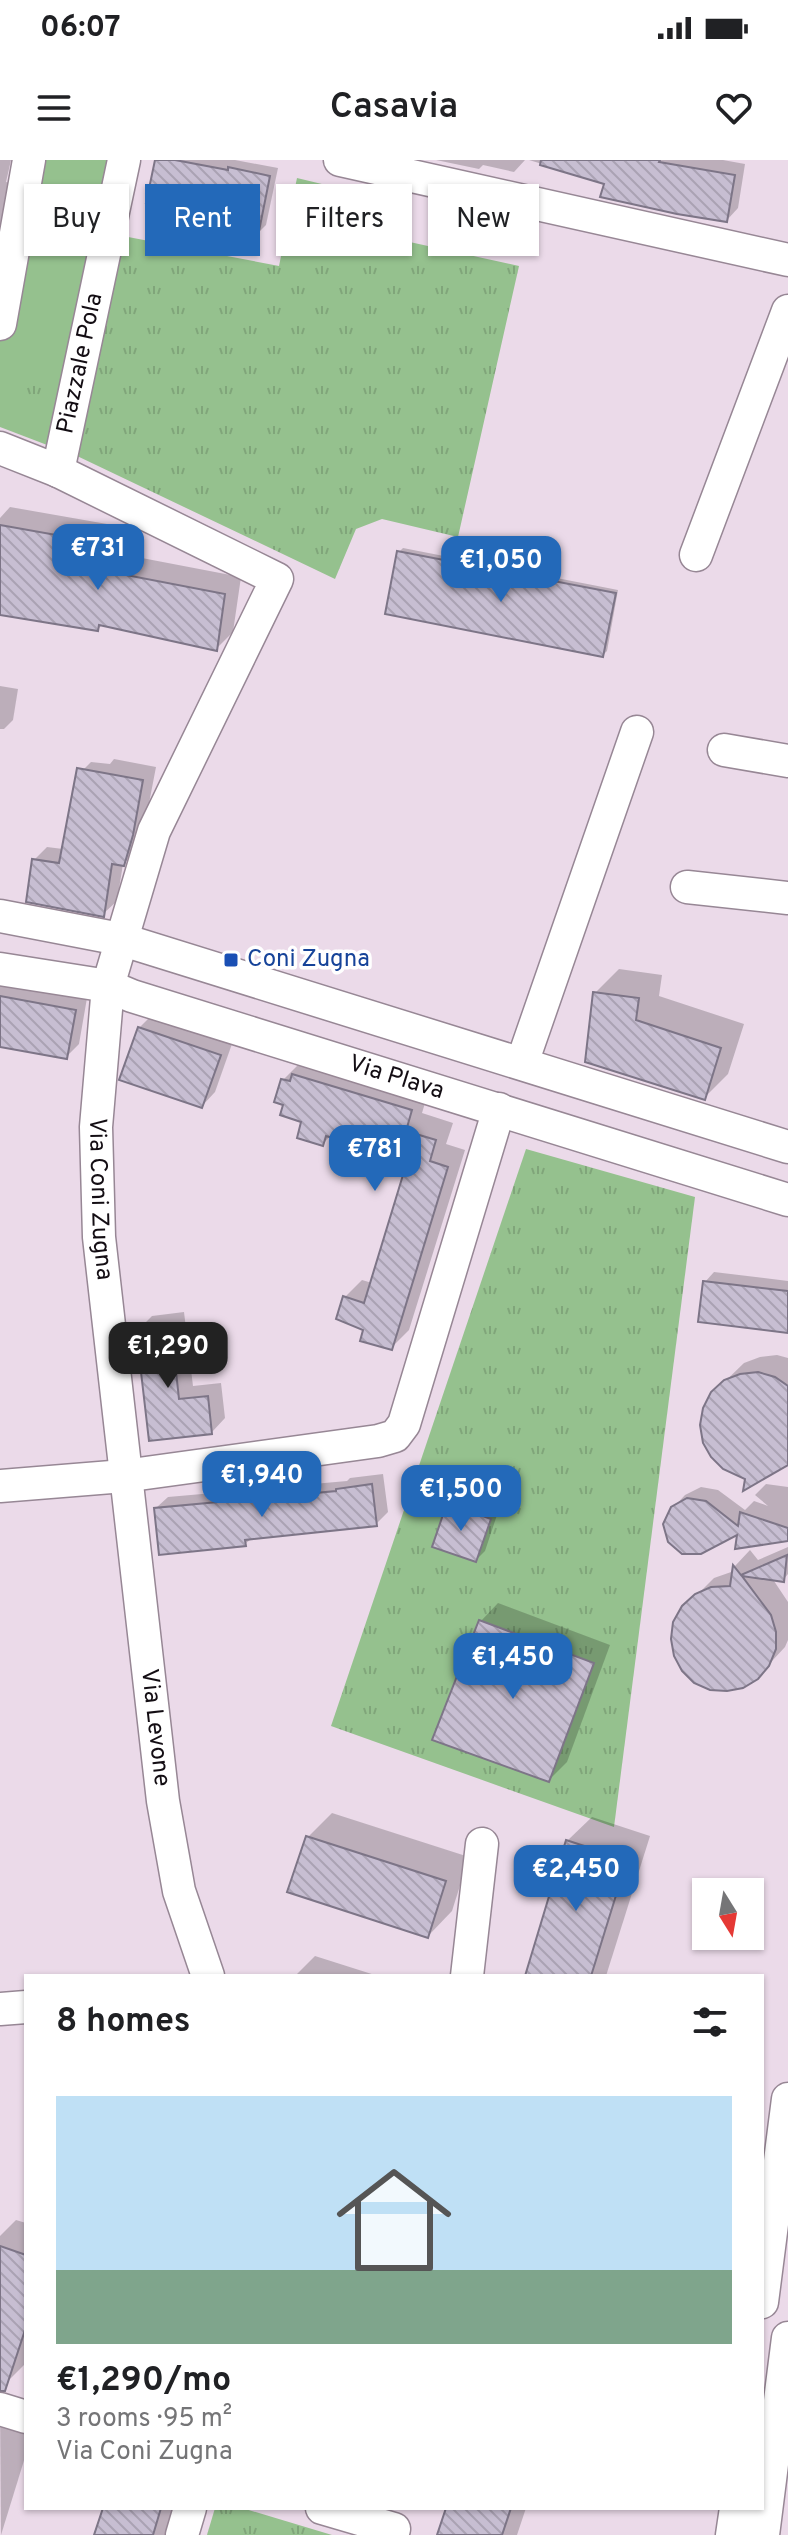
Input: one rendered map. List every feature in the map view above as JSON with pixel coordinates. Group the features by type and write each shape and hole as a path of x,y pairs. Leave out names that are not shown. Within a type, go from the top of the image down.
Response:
{"street":[{"path":"0,324 29,160"},
{"name":"Piazzale Pola","path":"58,471 124,160"},
{"path":"340,160 788,260"},
{"path":"696,555 788,311"},
{"path":"0,448 58,471"},
{"name":"Via Coni Zugna","path":"58,471 277,579 154,831 108,986 96,1127 99,1237 124,1476"},
{"path":"522,1063 637,732"},
{"path":"724,750 788,761"},
{"path":"687,887 788,898"},
{"name":"Via Plava","path":"0,916 120,939 788,1147"},
{"name":"Via Plava","path":"0,969 108,986 147,1001 788,1200"},
{"path":"559,1127 572,1079"},
{"path":"0,1486 124,1476 378,1441 395,1436 404,1424 499,1109"},
{"name":"Via Levone","path":"124,1476 163,1801 179,1891 207,1974"},
{"path":"467,1974 482,1844"},
{"path":"0,2009 24,2007"},
{"path":"764,2286 788,2099"},
{"path":"763,2535 788,2338"},
{"path":"0,2409 24,2416"},
{"path":"182,2535 189,2510"},
{"path":"331,2510 395,2524"},
{"path":"732,2535 736,2510"}],"green space":[{"path":"34,160 113,160 108,184 29,184"},
{"path":"297,178 322,184 296,184"},
{"path":"24,210 24,256 94,256 55,448 0,427 0,329"},
{"path":"129,237 145,240 145,256 227,256 279,266 281,256 412,256 412,242 428,246 428,256 473,256 519,266 458,537 382,519 356,529 335,579 75,455 119,256 129,256"},
{"path":"23,364 49,369 44,398 17,393"},
{"path":"526,1149 695,1197 614,1827 331,1726"},
{"path":"214,2510 249,2510 332,2535 207,2535"}],"building":[{"path":"155,160 175,160 228,170 228,167 270,176 260,226 260,184 150,184"},
{"path":"541,160 660,160 735,175 727,222 600,197 604,184 540,165"},
{"path":"0,525 107,544 105,571 225,594 217,651 99,625 98,631 0,615"},
{"path":"397,551 616,593 603,657 385,614"},
{"path":"77,768 143,780 124,866 112,864 104,917 26,902 32,859 59,863"},
{"path":"593,992 639,998 636,1020 721,1048 705,1100 585,1062"},
{"path":"0,996 76,1010 67,1059 0,1047"},
{"path":"138,1027 221,1055 202,1108 119,1080"},
{"path":"292,1074 412,1110 406,1131 436,1140 430,1161 448,1167 392,1350 360,1341 363,1330 336,1319 343,1296 364,1303 410,1152 349,1134 347,1142 326,1136 323,1146 297,1138 301,1122 280,1115 283,1105 274,1102 281,1079 290,1081"},
{"path":"703,1281 788,1291 788,1333 698,1322"},
{"path":"171,1325 179,1399 208,1396 212,1434 149,1441 136,1329"},
{"path":"758,1372 775,1377 788,1386 788,1465 743,1491 745,1479 723,1469 711,1457 703,1443 700,1425 703,1408 711,1392 724,1380"},
{"path":"372,1484 377,1526 245,1540 246,1546 159,1555 154,1508 336,1491"},
{"path":"687,1498 706,1501 738,1526 740,1512 788,1528 788,1541 735,1549 737,1535 701,1554 682,1554 668,1542 663,1524 671,1507"},
{"path":"447,1503 491,1519 476,1562 432,1547"},
{"path":"787,1555 784,1582 742,1576 771,1615 776,1632 776,1649 769,1666 758,1679 743,1688 710,1690 694,1683 682,1671 674,1656 671,1639 673,1622 682,1606 695,1594 711,1587 730,1586 733,1565 741,1575"},
{"path":"479,1620 594,1663 549,1782 432,1740"},
{"path":"306,1836 446,1881 428,1938 287,1892"},
{"path":"566,1840 627,1860 592,1974 526,1974"},
{"path":"0,2246 24,2254 24,2333 5,2391 0,2391"},
{"path":"102,2510 160,2510 153,2535 94,2535"},
{"path":"445,2510 510,2510 502,2535 437,2535"}],"place":[{"name":"Coni Zugna","path":"231,960"}]}
